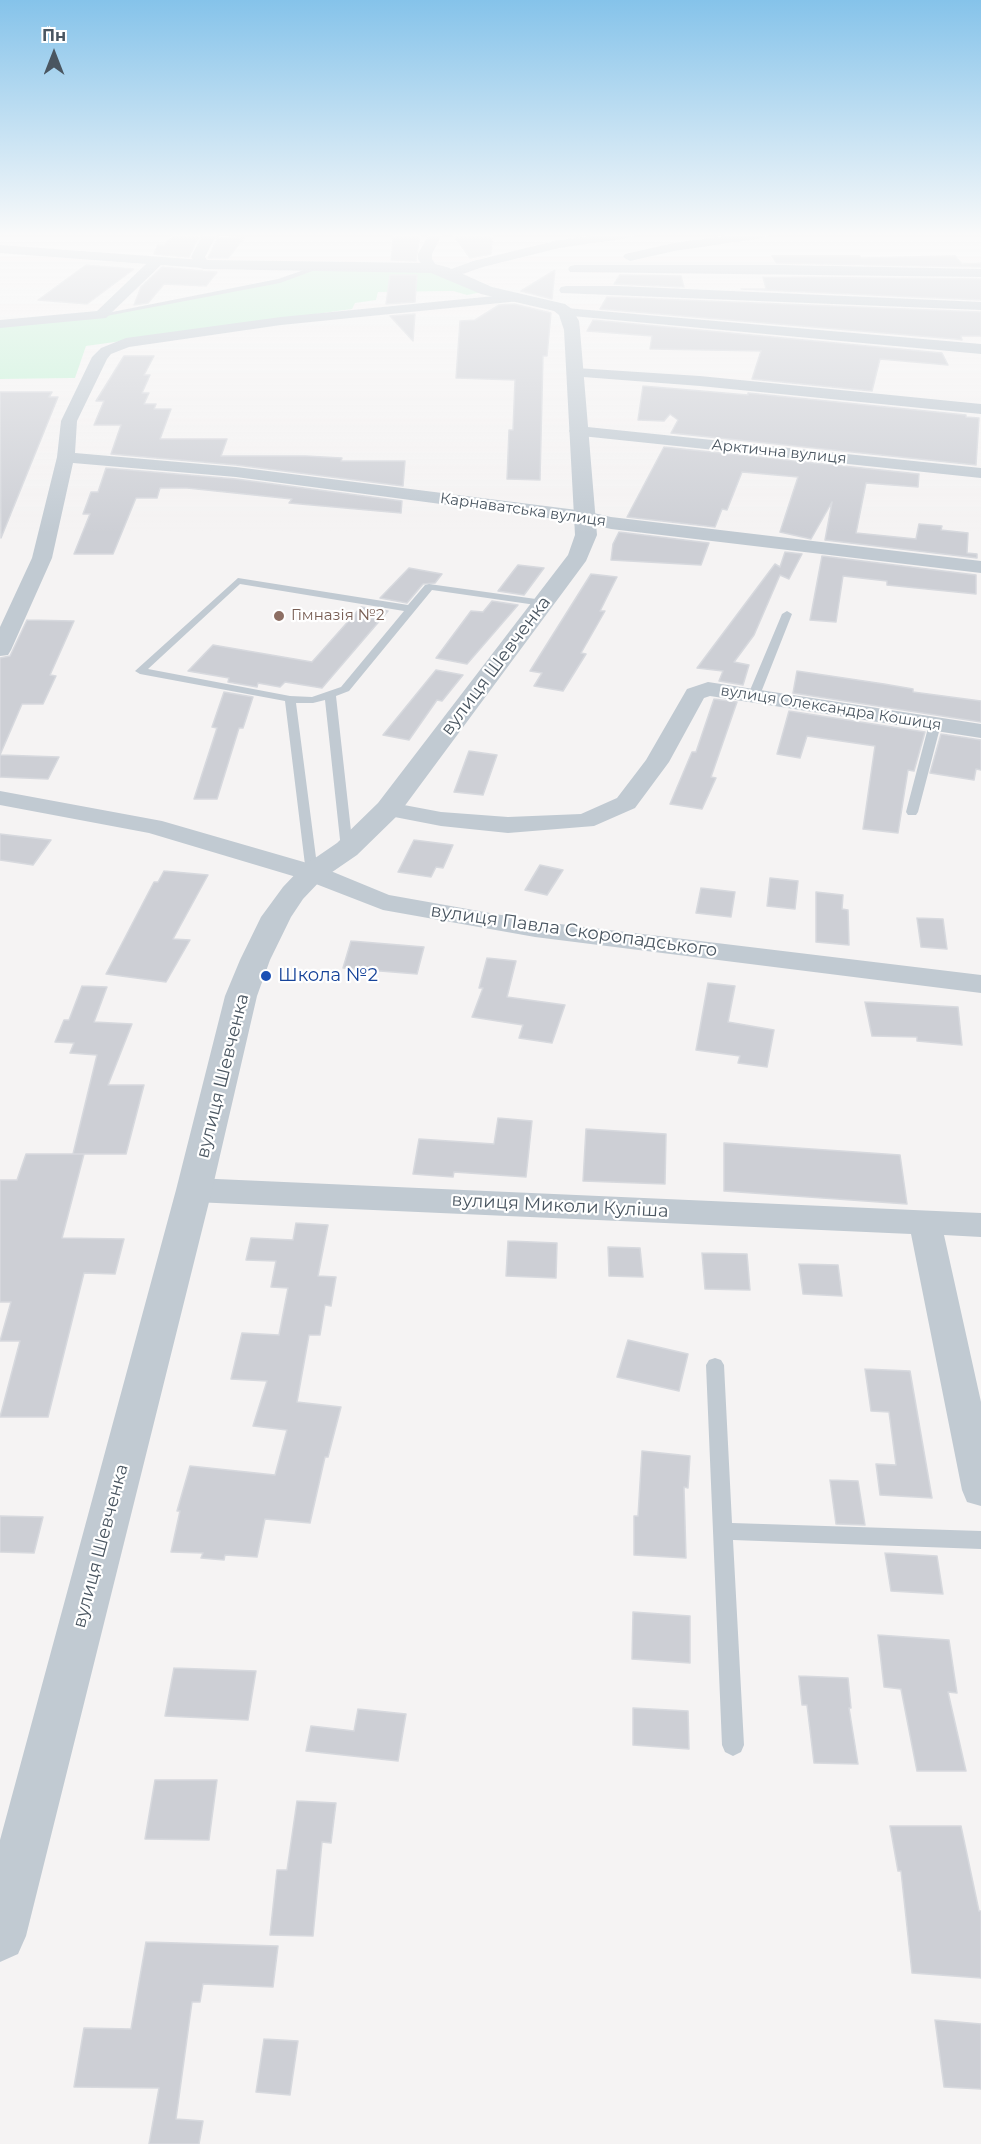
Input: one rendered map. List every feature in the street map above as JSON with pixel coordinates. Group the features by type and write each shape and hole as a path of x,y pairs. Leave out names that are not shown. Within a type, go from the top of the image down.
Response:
{"street":[{"path":"0,650 42,558 66,457 69,421 100,357 115,346 194,334"},
{"name":"вулиця Шевченка","path":"0,1936 194,1190 244,987 276,917 293,893 312,873 347,849 388,809 578,556 586,535 572,334"},
{"path":"846,334 981,349"},
{"path":"576,373 700,381 981,409"},
{"name":"Арктична вулиця","path":"578,431 981,473"},
{"name":"Карнаватська вулиця","path":"66,457 236,472 585,517 611,523 981,567"},
{"name":"вулиця Олександра Кошиця","path":"388,809 441,819 508,825 585,821 626,803 657,762 699,691 718,689 981,731"},
{"name":"вулиця Павла Скоропадського","path":"0,798 153,826 312,873 383,902 535,929 981,984"},
{"name":"вулиця Миколи Куліша","path":"194,1190 981,1226"},
{"path":"926,1222 981,1491"}],"lane":[{"path":"411,609 238,581 140,672 290,699 313,700 345,689 411,609 429,587 543,603"},
{"path":"754,695 787,614"},
{"path":"330,696 347,849"},
{"path":"290,699 312,873"},
{"path":"912,812 935,724"},
{"path":"716,1365 733,1745"},
{"path":"725,1531 981,1540"}],"green space":[{"path":"0,334 172,334 86,346 75,378 0,379"}],"building":[{"path":"407,334 414,334 413,341"},
{"path":"459,334 549,334 547,356 543,356 540,480 507,479 509,430 513,430 515,380 456,378"},
{"path":"627,334 742,334 942,353 948,365 880,359 872,391 752,379 761,351 650,349 652,336"},
{"path":"893,334 981,334 981,336 961,336 962,340"},
{"path":"124,356 154,356 144,375 150,375 142,393 149,393 144,404 156,404 154,409 171,409 160,439 227,439 221,456 306,456 342,458 341,461 405,461 403,486 236,465 111,454 121,425 94,425 104,401 96,401"},
{"path":"643,386 748,395 748,393 979,418 976,465 671,433 678,420 670,414 664,421 638,420"},
{"path":"0,392 52,392 49,397 58,397 1,538"},
{"path":"664,447 919,474 918,487 866,483 856,533 916,539 919,524 942,526 941,530 968,533 967,553 977,554 977,558 825,540 832,502 811,539 780,532 798,477 742,472 727,510 722,509 715,527 627,517"},
{"path":"106,468 236,479 402,501 401,513 289,503 292,499 187,488 160,488 157,498 136,498 113,554 74,554 90,514 83,514 91,492 98,492"},
{"path":"619,532 709,543 701,565 611,560 613,544"},
{"path":"785,552 802,554 789,579 780,575 754,635 734,662 749,665 743,685 719,681 723,671 697,668 775,564 780,567"},
{"path":"822,556 976,575 976,594 887,585 887,581 843,576 836,622 810,620"},
{"path":"518,565 544,568 524,595 498,591"},
{"path":"409,568 442,574 435,583 423,584 407,603 380,598"},
{"path":"591,574 617,577 600,611 605,611 581,653 586,654 563,691 534,686 542,673 530,671"},
{"path":"492,601 518,605 467,664 436,658 471,611 483,612"},
{"path":"361,607 388,611 322,688 285,682 280,687 258,683 257,687 228,682 229,678 188,671 213,645 312,662"},
{"path":"27,620 74,621 50,675 56,676 43,704 22,704 0,755 0,658 10,656"},
{"path":"436,670 463,675 442,701 437,700 409,740 383,735"},
{"path":"797,671 913,689 913,692 981,701 981,722 793,693"},
{"path":"224,692 253,697 243,728 239,728 217,799 194,799 217,728 212,727"},
{"path":"714,699 737,702 711,777 716,778 702,809 670,804 692,752 696,752"},
{"path":"789,711 925,732 914,771 908,770 898,833 863,829 875,746 807,736 800,758 777,754"},
{"path":"941,734 981,740 981,770 976,769 974,780 930,773"},
{"path":"469,751 497,755 483,795 454,792"},
{"path":"0,755 59,757 48,779 0,777"},
{"path":"0,834 51,840 33,865 0,860"},
{"path":"414,840 453,845 443,868 436,867 431,877 398,872"},
{"path":"540,865 563,870 547,895 525,890"},
{"path":"164,871 208,875 173,939 190,940 166,982 106,974 154,882 158,882"},
{"path":"770,878 798,881 795,909 767,906"},
{"path":"701,888 735,892 731,917 696,913"},
{"path":"816,892 843,895 842,909 848,910 849,945 816,942"},
{"path":"917,918 943,919 947,949 921,947"},
{"path":"351,941 424,947 417,974 343,968"},
{"path":"487,958 516,961 507,997 565,1005 552,1043 519,1038 523,1025 472,1017 483,988 479,988"},
{"path":"708,983 735,986 728,1022 774,1030 767,1067 738,1063 740,1056 696,1050"},
{"path":"82,986 107,987 94,1022 132,1024 108,1085 144,1085 126,1154 73,1154 97,1055 70,1053 74,1043 55,1042 64,1020 69,1020"},
{"path":"865,1002 958,1007 962,1045 917,1041 917,1037 872,1036"},
{"path":"498,1118 532,1121 526,1177 454,1172 453,1177 413,1174 419,1139 494,1144"},
{"path":"586,1129 666,1134 665,1184 583,1181"},
{"path":"724,1143 900,1155 907,1204 724,1191"},
{"path":"26,1154 84,1154 62,1238 124,1239 115,1274 84,1273 48,1417 0,1417 20,1341 0,1341 11,1302 0,1302 0,1180 17,1180"},
{"path":"296,1223 328,1225 318,1276 336,1277 331,1306 325,1305 320,1335 309,1335 297,1402 341,1407 328,1457 325,1457 310,1523 265,1519 257,1557 225,1555 224,1560 201,1558 203,1553 171,1552 180,1511 177,1511 190,1466 275,1475 287,1430 253,1426 267,1381 231,1379 242,1333 279,1335 288,1288 271,1287 276,1261 246,1260 251,1238 293,1240"},
{"path":"508,1241 557,1243 556,1278 506,1276"},
{"path":"608,1247 640,1248 643,1277 609,1276"},
{"path":"702,1253 747,1254 750,1290 705,1289"},
{"path":"799,1264 838,1265 842,1296 803,1294"},
{"path":"628,1340 688,1354 679,1391 617,1377"},
{"path":"865,1369 910,1371 932,1498 880,1495 876,1464 896,1465 889,1412 871,1411"},
{"path":"642,1451 690,1456 688,1488 684,1487 686,1558 634,1555 634,1516 638,1516"},
{"path":"830,1480 858,1481 865,1525 836,1524"},
{"path":"0,1516 43,1517 34,1553 0,1552"},
{"path":"885,1553 937,1556 943,1594 891,1591"},
{"path":"633,1612 690,1616 690,1663 632,1659"},
{"path":"878,1635 949,1640 957,1693 948,1692 966,1771 917,1771 901,1689 884,1687"},
{"path":"174,1668 256,1671 248,1720 165,1716"},
{"path":"799,1676 848,1678 851,1708 849,1708 858,1764 814,1763 807,1705 802,1705"},
{"path":"633,1708 688,1711 689,1749 633,1745"},
{"path":"358,1709 406,1714 398,1761 306,1751 311,1726 354,1731"},
{"path":"155,1780 217,1780 209,1840 145,1839"},
{"path":"297,1801 336,1803 331,1843 322,1842 313,1936 270,1935 277,1870 287,1870"},
{"path":"890,1826 961,1826 979,1911 981,1911 981,1978 912,1973 901,1871 898,1871"},
{"path":"146,1942 278,1946 273,1987 203,1984 200,2002 192,2002 176,2119 203,2121 199,2144 149,2144 159,2088 74,2087 84,2028 131,2029"},
{"path":"935,2020 981,2024 981,2089 944,2087"},
{"path":"264,2039 298,2041 290,2095 256,2092"}],"place":[{"name":"Гімназія №2","path":"279,616"},
{"name":"Школа №2","path":"266,976"}]}
